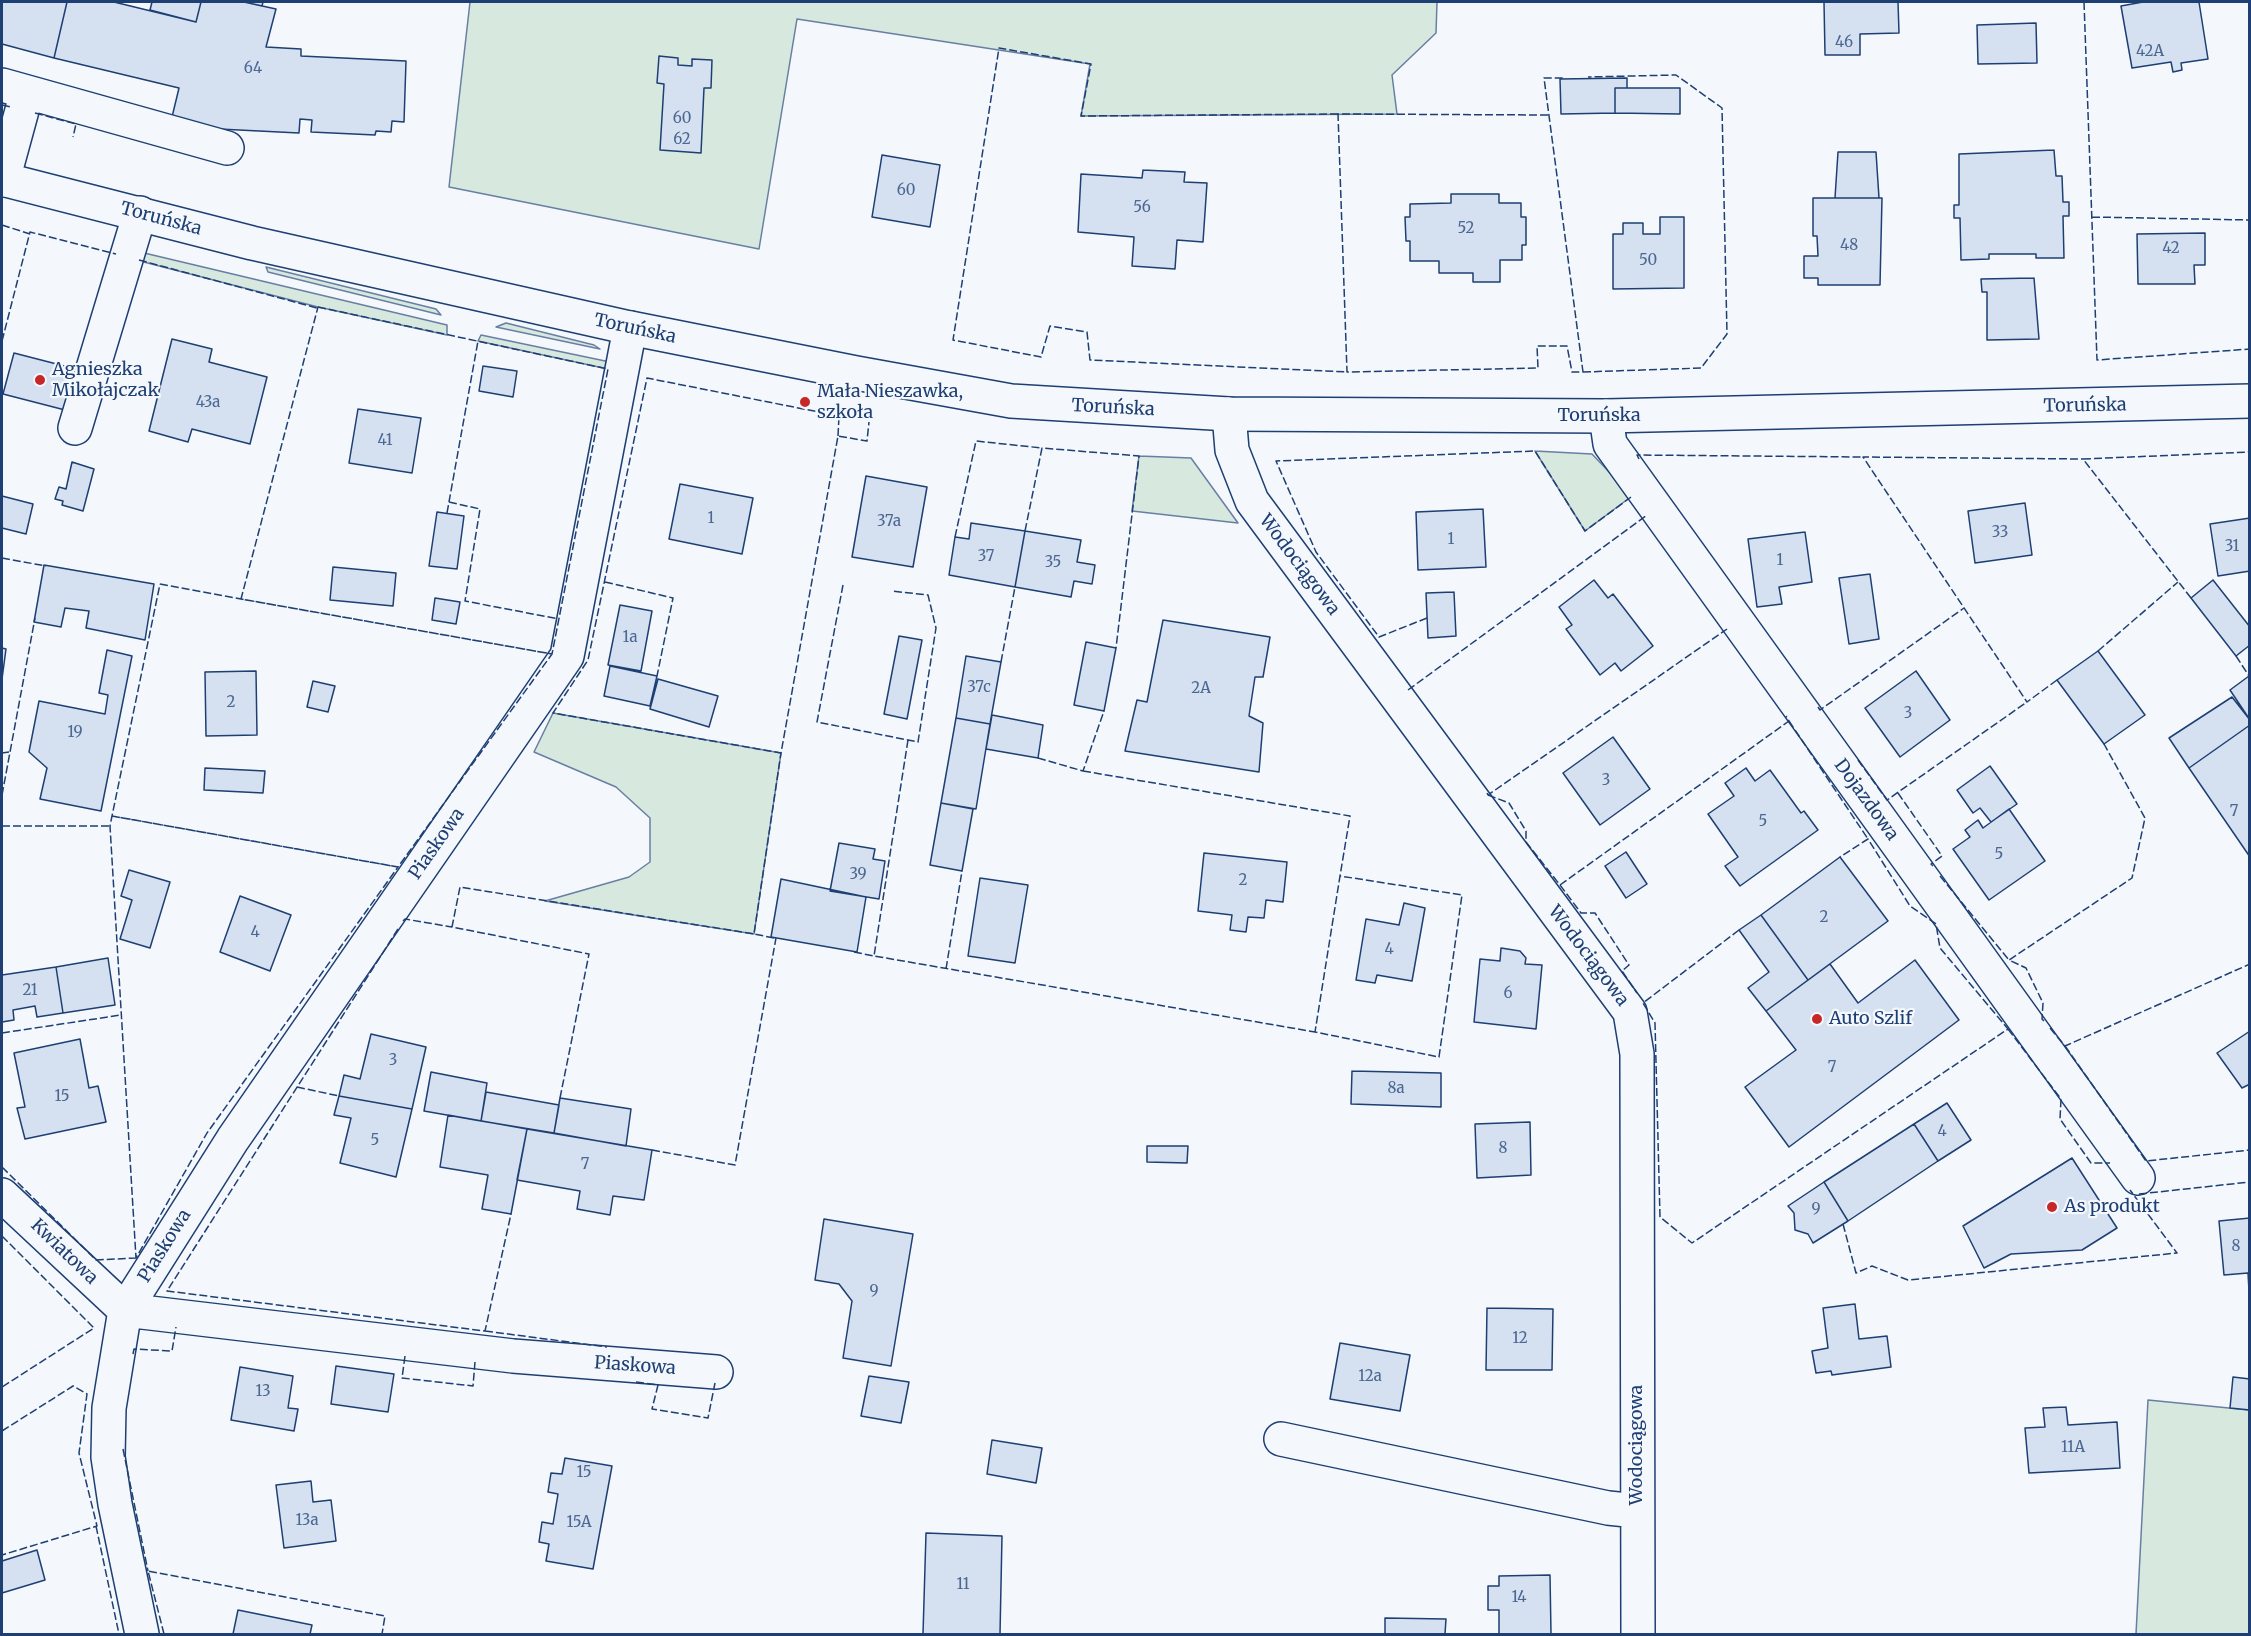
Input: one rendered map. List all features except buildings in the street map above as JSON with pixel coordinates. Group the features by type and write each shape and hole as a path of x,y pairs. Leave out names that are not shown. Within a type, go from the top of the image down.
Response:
{"street":[{"path":"2,180 14,88 227,148"},
{"name":"Toruńska","path":"2,180 252,243 630,328 1011,401 1229,414 1606,416 2250,401"},
{"path":"75,428 140,213"},
{"name":"Piaskowa","path":"142,1635 115,1504 108,1457 109,1408 124,1310 233,1139 567,656 630,328"},
{"name":"Wodociągowa","path":"1229,414 1232,450 1252,501 1630,1012 1636,1054 1638,1635"},
{"name":"Dojazdowa","path":"1606,416 1610,444 2138,1178"},
{"name":"Kwiatowa","path":"2,1195 124,1310"},
{"name":"Piaskowa","path":"124,1310 513,1356 716,1372"},
{"path":"1281,1439 1608,1508 1637,1511"}],"shaded area":[{"path":"470,2 1437,2 1436,33 1392,75 1397,114 1081,116 1090,64 797,19 759,249 449,187"},
{"path":"140,252 447,325 447,335 318,307 136,260"},
{"path":"266,267 436,309 441,315 268,272"},
{"path":"506,323 594,345 600,349 496,327"},
{"path":"481,335 610,362 608,369 478,341"},
{"path":"1535,451 1592,454 1632,496 1585,531"},
{"path":"1139,456 1191,458 1238,523 1132,511"},
{"path":"553,713 781,753 754,934 545,901 629,877 650,862 650,818 616,787 534,752"},
{"path":"2148,1400 2249,1410 2249,1634 2136,1634"}],"fence":[{"path":"2084,2 2097,360 2250,349"},
{"path":"1338,114 1081,116 1091,64 999,48 953,340 1041,357 1050,326 1087,332 1090,360 1347,372"},
{"path":"1583,372 1701,368 1727,334 1722,108 1676,75 1588,77"},
{"path":"1548,115 1338,114 1347,372 1538,368 1537,346 1567,346 1572,372 1583,372 1544,78 1564,78"},
{"path":"2,105 11,107"},
{"path":"35,113 76,124 73,137"},
{"path":"2092,217 2250,220"},
{"path":"2,225 30,234"},
{"path":"2,341 30,232 116,254"},
{"path":"139,260 317,308"},
{"path":"318,307 608,369 552,654 241,599 318,307"},
{"path":"447,513 478,341"},
{"path":"838,436 839,416 647,378 588,660 553,713 781,753 838,436 867,441 869,422"},
{"path":"955,537 976,441 1042,448"},
{"path":"1025,531 1042,448 1139,456 1116,648"},
{"path":"1427,618 1379,637 1316,552 1276,461 1535,451 1585,531 1631,497"},
{"path":"2191,598 2083,459 2250,452"},
{"path":"1639,459 1637,455 1863,457"},
{"path":"2057,680 2027,702 1863,457 2083,459"},
{"path":"449,502 480,509 465,601 559,619"},
{"path":"1408,690 1647,515"},
{"path":"2,558 46,566"},
{"path":"605,582 673,598 657,676"},
{"path":"2098,651 2178,582"},
{"path":"160,584 241,599 552,654 398,867 112,816 160,584"},
{"path":"843,585 817,722 918,742 936,628 928,595 891,591"},
{"path":"1001,662 1015,587"},
{"path":"1818,707 1820,710 1964,608"},
{"path":"2,795 35,618"},
{"path":"1487,793 1488,795 1727,629"},
{"path":"2236,656 2249,676"},
{"path":"1858,760 1887,800 2027,702"},
{"path":"1038,758 1083,771 1104,711"},
{"path":"1488,795 1509,803 1526,831 1526,842 1560,885 1789,721 1786,716"},
{"path":"1789,721 1868,839"},
{"path":"908,740 874,956 1315,1032"},
{"path":"2044,1021 2042,1019 2043,1003 2026,968 2009,960 2132,878 2145,818 2104,744"},
{"path":"2,753 9,752"},
{"path":"774,938 754,934 781,753"},
{"path":"1083,771 1350,816 1340,876 1315,1032 1439,1057 1462,895 1340,876"},
{"path":"1898,793 1942,856 1931,864 1933,866"},
{"path":"112,816 398,867 207,1133 136,1258 110,826 112,816"},
{"path":"2,826 110,826 110,824"},
{"path":"1739,930 1643,1003 1655,1023 1660,1217 1692,1243 2008,1029 1940,948 1936,924 1910,906 1868,839 1840,857"},
{"path":"946,969 962,871"},
{"path":"1940,876 2009,960"},
{"path":"1560,885 1581,913 1595,913 1629,965 1622,971 1637,993"},
{"path":"560,1098 589,954 452,927 460,887 754,934"},
{"path":"403,921 405,919 452,927"},
{"path":"398,929 167,1291 485,1331 511,1214"},
{"path":"652,1150 735,1165 776,938"},
{"path":"854,952 874,956"},
{"path":"2050,1028 2065,1046 2250,964"},
{"path":"2,1033 121,1015"},
{"path":"2008,1029 2061,1099 2060,1119 2091,1163 2110,1163"},
{"path":"2065,1046 2146,1161 2250,1150"},
{"path":"297,1087 339,1096"},
{"path":"2,1167 96,1260 136,1258"},
{"path":"2139,1194 2250,1182"},
{"path":"1843,1224 1856,1273 1872,1266 1908,1280 2177,1253 2130,1190"},
{"path":"2,1236 94,1328 2,1387"},
{"path":"133,1354 134,1349 172,1351 176,1327"},
{"path":"485,1331 607,1347"},
{"path":"405,1356 402,1378 473,1386 475,1362"},
{"path":"636,1382 658,1385 652,1409 708,1418 715,1383"},
{"path":"2,1431 73,1386 87,1394 79,1453 97,1526 2,1555"},
{"path":"123,1449 148,1571"},
{"path":"96,1526 119,1634"},
{"path":"164,1634 148,1571 385,1616 382,1634"}],"place":[{"name":"Agnieszka Mikołajczak","path":"40,380"},
{"name":"Mała Nieszawka, szkoła","path":"805,402"},
{"name":"Auto Szlif","path":"1817,1019"},
{"name":"As produkt","path":"2052,1207"}]}
